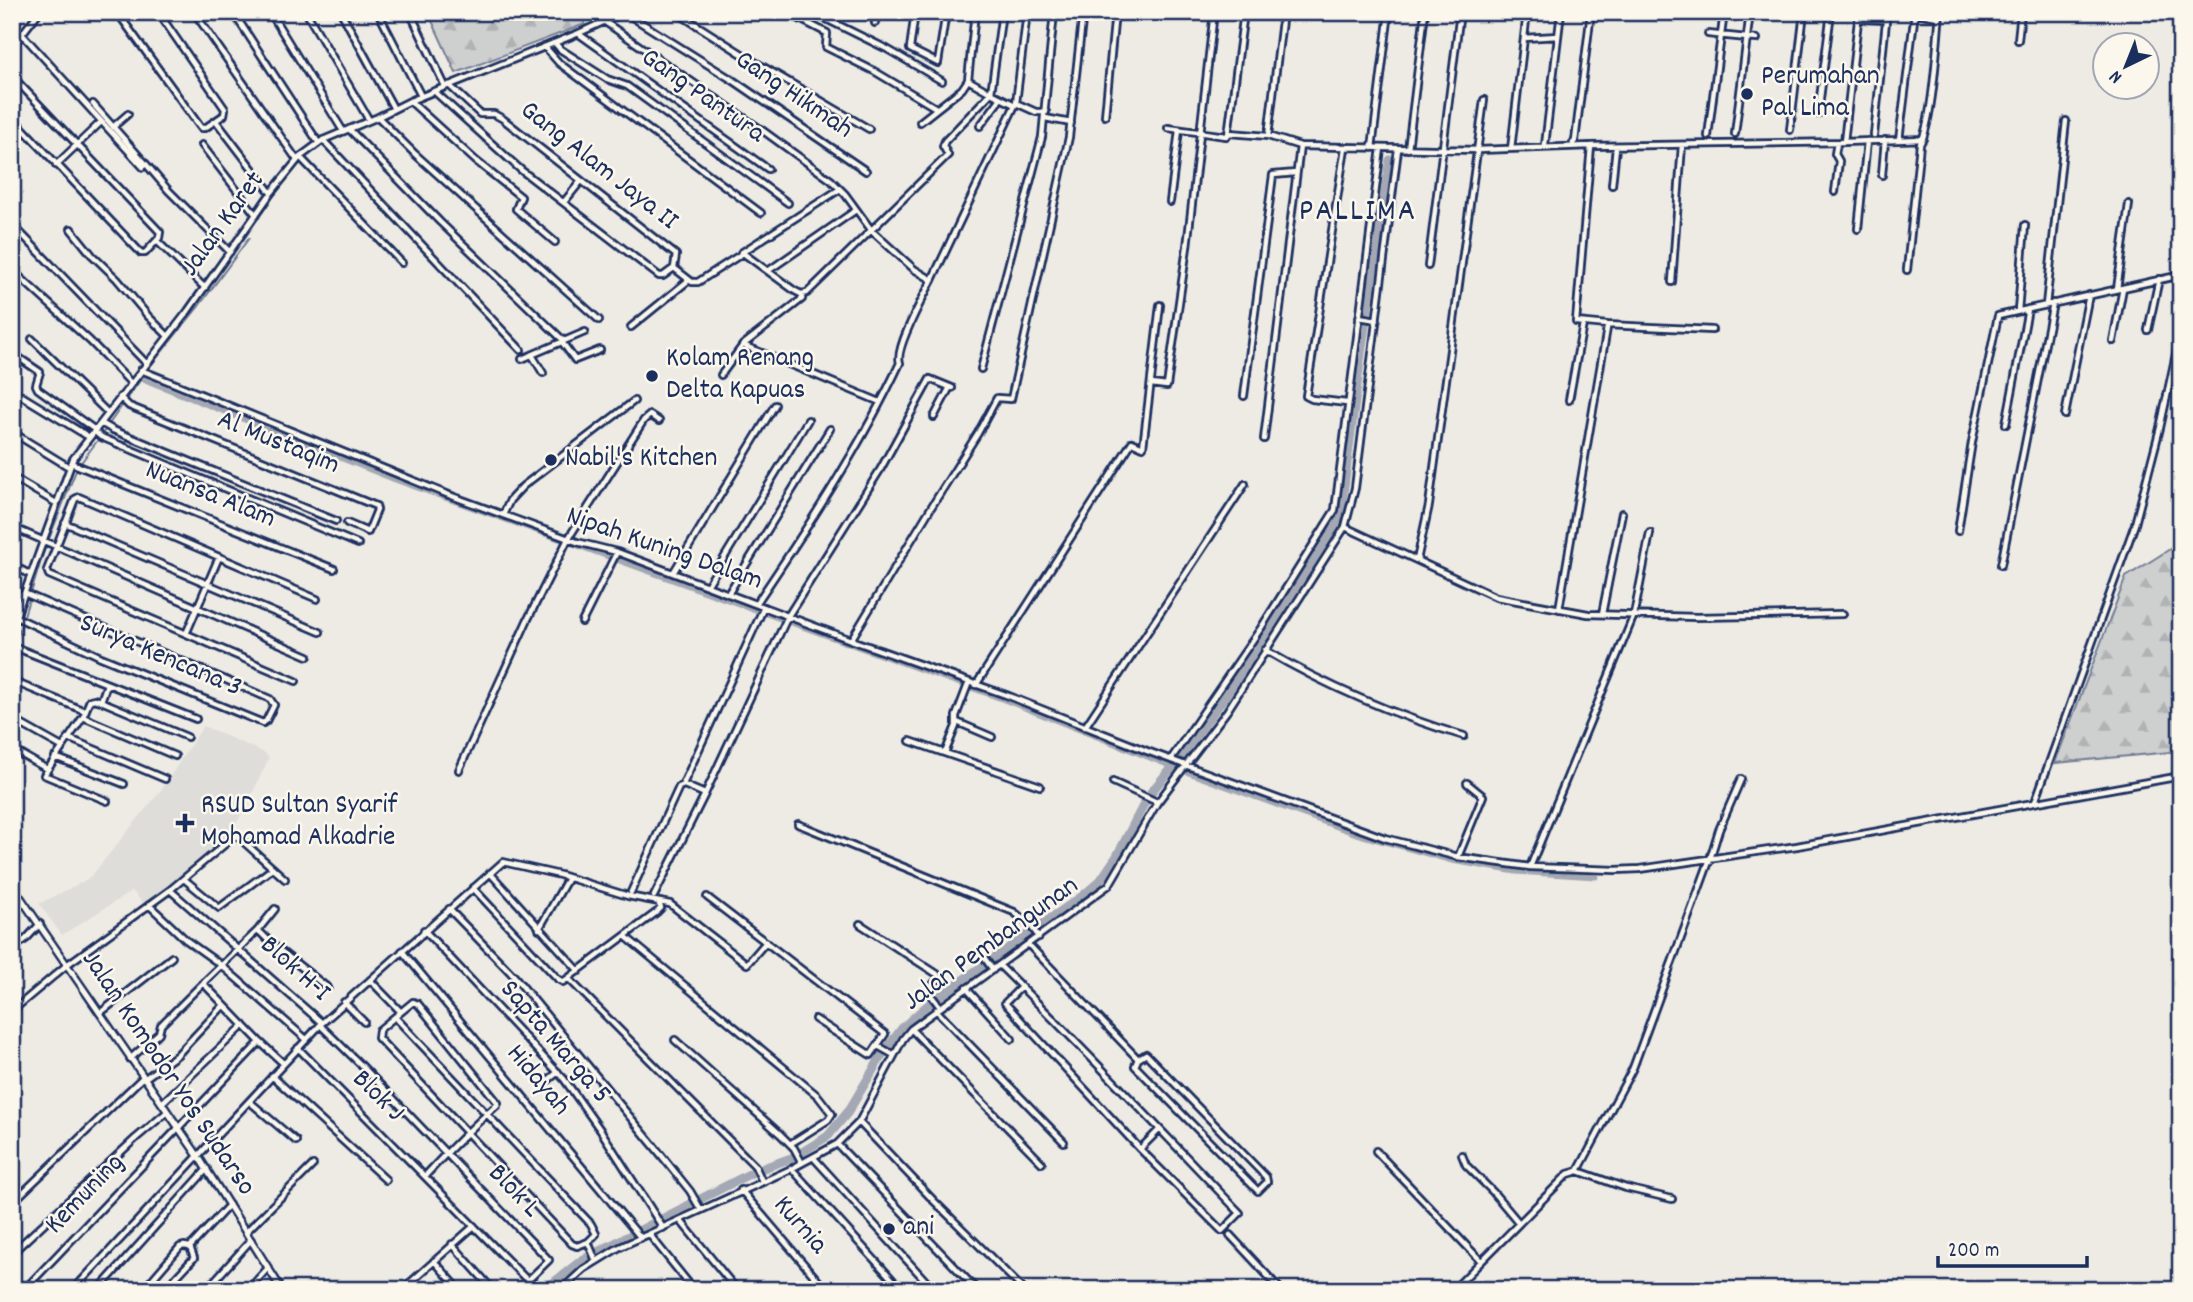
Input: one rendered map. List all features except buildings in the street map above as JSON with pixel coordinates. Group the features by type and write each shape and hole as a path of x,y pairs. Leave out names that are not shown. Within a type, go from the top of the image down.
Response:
{"street":[{"path":"12,47 39,12"},
{"path":"117,12 201,128 205,128 224,115 225,109 158,12"},
{"path":"194,12 299,158 402,264"},
{"path":"233,12 320,141 522,350"},
{"path":"270,12 343,131"},
{"path":"306,12 370,121"},
{"path":"341,12 394,109"},
{"path":"378,12 421,96"},
{"path":"410,12 447,86"},
{"path":"600,12 605,22 831,180 872,230 914,268 932,280"},
{"name":"Jalan Karet","path":"15,621 71,464 205,288 271,193 299,158 320,141 624,12"},
{"name":"Gang Hikmah","path":"624,12 734,81 866,171"},
{"path":"676,12 750,59 869,128"},
{"path":"786,12 827,33 826,47 874,71 936,108"},
{"path":"812,12 887,49 942,81"},
{"path":"874,23 876,12"},
{"path":"915,12 910,49 938,63 946,12"},
{"path":"920,122 961,89 968,80 975,12"},
{"path":"721,376 743,345 802,299 803,294 948,155 943,146 945,141 991,93 1002,12"},
{"path":"756,604 843,470 900,363 897,357 905,337 1015,104 1027,12"},
{"path":"981,369 1028,194 1045,115 1054,12"},
{"path":"851,640 997,400 1008,400 1012,396 1071,123 1083,12"},
{"path":"1105,116 1115,12"},
{"path":"1151,384 1167,386 1187,247 1213,12"},
{"path":"1227,135 1244,12"},
{"path":"1268,136 1283,12"},
{"path":"1372,148 1389,12"},
{"path":"1408,149 1425,12"},
{"path":"1428,266 1460,12"},
{"path":"1511,149 1527,12"},
{"path":"1545,145 1561,12"},
{"path":"1573,143 1591,12"},
{"path":"1708,136 1724,12"},
{"path":"1735,134 1749,12"},
{"path":"1790,130 1804,12"},
{"path":"1818,114 1830,12"},
{"path":"1874,135 1887,12"},
{"path":"2018,40 2021,12"},
{"path":"1899,140 1915,13 1940,15 1920,144 1907,270"},
{"path":"1844,142 1858,15 1886,20"},
{"path":"22,33 142,166 146,164"},
{"name":"Gang Pantura","path":"579,33 768,169"},
{"path":"1708,34 1757,38"},
{"path":"1524,38 1558,36"},
{"path":"555,43 607,79 627,86 788,203"},
{"path":"545,47 559,62 761,212"},
{"path":"12,76 160,232 158,241 145,253 141,253 12,117"},
{"path":"968,80 1015,104 1071,123"},
{"name":"Gang Alam Jaya II","path":"447,86 478,113 503,119 676,255 674,268"},
{"path":"433,91 521,170 659,276 674,268 689,280 698,282 840,188"},
{"path":"980,126 1001,98"},
{"path":"1417,561 1430,505 1484,100"},
{"path":"410,101 520,197 516,209 555,242"},
{"path":"93,104 169,191 230,252"},
{"path":"113,127 128,114"},
{"path":"378,117 599,320"},
{"path":"216,121 271,193"},
{"path":"2046,305 2066,121"},
{"path":"56,165 101,122"},
{"path":"1168,128 1200,133 1268,136 1300,146 1398,149 1478,150 1923,138"},
{"path":"349,129 563,341 575,360 600,350"},
{"path":"1170,202 1179,130"},
{"path":"1882,175 1885,140"},
{"path":"1858,229 1867,141"},
{"path":"1835,192 1839,162 1835,154 1837,142"},
{"path":"202,145 256,215"},
{"path":"1672,282 1682,145"},
{"path":"1264,439 1300,146"},
{"path":"1591,146 1576,323 1712,330"},
{"path":"1612,185 1616,147"},
{"path":"1345,148 1307,396 1347,403"},
{"path":"1173,760 1335,510 1381,148"},
{"name":"Jalan Pembangunan","path":"561,1290 595,1259 639,1236 680,1220 700,1207 741,1190 761,1178 792,1169 837,1144 859,1122 892,1054 911,1029 1109,885 1155,802 1227,711 1345,527 1355,488 1398,149"},
{"path":"1244,396 1272,175 1296,173"},
{"path":"564,202 581,181"},
{"path":"2113,341 2129,204"},
{"path":"768,271 856,209"},
{"path":"12,224 146,363"},
{"path":"2018,312 2025,225"},
{"path":"71,229 92,256 117,279 168,336"},
{"path":"158,241 205,288"},
{"path":"741,253 789,288 803,294"},
{"path":"12,270 90,341 131,383"},
{"path":"1958,531 1996,319 2053,303 2181,275"},
{"path":"2148,330 2159,279"},
{"path":"631,327 689,280"},
{"path":"2065,415 2089,295"},
{"path":"2001,565 2053,303"},
{"path":"976,685 1128,447 1132,442 1143,447 1160,305"},
{"path":"2006,424 2028,309"},
{"path":"1359,317 1377,320"},
{"path":"1569,400 1583,324"},
{"path":"1559,609 1607,325"},
{"path":"2035,802 2135,524 2181,331"},
{"path":"523,359 585,332"},
{"path":"32,340 108,413"},
{"path":"743,345 880,402"},
{"path":"12,353 40,372 36,385 38,389 101,437 358,544"},
{"path":"532,355 543,373"},
{"name":"Nipah Kuning Dalam","path":"142,371 567,541 673,573 1385,838 1458,857 1530,867 1616,870 1710,859 2181,776"},
{"path":"654,896 705,794 787,617 880,470 930,379 951,388 934,417"},
{"path":"12,390 89,438"},
{"name":"Al Mustaqim","path":"121,398 129,406 376,506 377,510 368,532 347,523"},
{"path":"503,515 510,500 523,486 634,401"},
{"path":"673,573 775,405"},
{"path":"459,770 567,541 644,420 650,415 659,421"},
{"path":"708,586 808,420"},
{"path":"102,423 113,430 336,521"},
{"path":"728,594 830,429"},
{"name":"Nuansa Alam","path":"12,432 71,464 334,569"},
{"path":"12,477 55,503"},
{"path":"1085,726 1184,581 1245,484"},
{"path":"296,681 49,575 47,570 75,499 81,497 317,599"},
{"path":"1602,614 1622,513"},
{"path":"65,523 320,632"},
{"path":"12,527 308,656"},
{"path":"1345,527 1496,597 1559,609 1602,614 1697,617 1843,614"},
{"path":"1530,867 1634,615 1650,533"},
{"path":"186,634 219,557"},
{"path":"582,622 615,557"},
{"path":"12,565 31,575"},
{"path":"12,590 24,594"},
{"name":"Surya Kencana 3","path":"15,621 28,623 100,657 262,723 267,721 274,705 271,699 24,594"},
{"path":"684,782 764,607"},
{"path":"15,648 197,719"},
{"path":"1265,650 1375,706 1464,736"},
{"path":"12,681 85,711"},
{"path":"101,701 107,684"},
{"path":"945,753 968,685"},
{"path":"107,801 45,776 92,699 187,737"},
{"path":"83,717 175,756"},
{"path":"12,719 62,747"},
{"path":"957,722 992,737"},
{"path":"68,738 165,779"},
{"path":"910,741 1040,786"},
{"path":"12,749 47,769"},
{"path":"55,757 124,784"},
{"path":"1578,1171 1633,1069 1719,830 1741,779"},
{"path":"1114,782 1155,802"},
{"path":"1458,857 1483,796 1467,783"},
{"path":"631,892 679,787 684,785 705,794"},
{"path":"798,824 1014,912 1030,925 1038,936"},
{"path":"12,1011 68,964 184,879 236,835 285,879"},
{"path":"73,1290 321,1024 500,863 506,862 568,878 628,897 670,904 747,964 765,942"},
{"path":"184,879 219,908 273,868"},
{"path":"490,873 579,971"},
{"path":"539,929 568,878"},
{"name":"Jalan Komodor Yos Sudarso","path":"12,884 198,1156 282,1290"},
{"path":"473,888 562,982 657,912 661,908 659,902"},
{"name":"Blok H-I","path":"170,890 321,1024 446,1153"},
{"path":"707,897 885,1034 880,1047 869,1055 815,1019"},
{"path":"149,905 306,1040"},
{"path":"130,1059 159,1033 161,1025 258,930 275,909"},
{"path":"449,909 514,976 700,1207"},
{"path":"12,948 26,939 40,923"},
{"path":"860,924 937,974 939,977 928,991 939,1008 1064,1142"},
{"path":"258,930 328,988"},
{"name":"Sapta Marga 5","path":"424,930 558,1072 601,1131 661,1227"},
{"path":"625,936 818,1096 831,1110 832,1114 828,1120 792,1146"},
{"path":"1028,945 1138,1059"},
{"name":"Hidayah","path":"402,951 639,1236"},
{"path":"981,953 993,970"},
{"path":"100,1013 172,957"},
{"path":"999,965 1021,986 1240,1213 1222,1231 1140,1149 1005,1003 1021,986"},
{"path":"369,979 401,1012"},
{"path":"569,979 580,987 755,1166 761,1178"},
{"path":"203,983 283,1063"},
{"path":"966,988 1012,1039"},
{"path":"344,1002 364,1021"},
{"path":"395,1017 486,1115 591,1224 596,1234 589,1244 572,1244 468,1133 378,1038 379,1030 413,1002 418,1004 497,1101 497,1105 486,1115 468,1133 446,1153 425,1176"},
{"path":"12,1203 143,1078 177,1055 224,1005"},
{"path":"161,1104 244,1025"},
{"path":"911,1029 1042,1163"},
{"path":"675,1040 792,1146 802,1163"},
{"name":"Kemuning","path":"24,1290 260,1042"},
{"path":"880,1047 892,1054"},
{"name":"Blok J","path":"298,1048 528,1281"},
{"path":"1146,1054 1266,1177 1267,1182 1257,1191 1135,1066 1138,1059 1146,1054"},
{"path":"12,1059 15,1062 12,1064"},
{"path":"546,1082 558,1072"},
{"path":"272,1076 386,1180"},
{"path":"250,1101 296,1142"},
{"path":"12,1253 167,1112"},
{"path":"859,1122 1024,1290"},
{"path":"1140,1149 1159,1130"},
{"path":"837,1144 977,1290"},
{"path":"1376,1151 1481,1261"},
{"name":"Blok L","path":"446,1153 549,1262 528,1281"},
{"path":"1462,1156 1466,1165 1519,1223"},
{"path":"813,1157 934,1290"},
{"path":"247,1231 313,1165"},
{"path":"98,1290 206,1169"},
{"path":"792,1169 902,1290"},
{"path":"1453,1290 1568,1174 1578,1171 1626,1188 1672,1199"},
{"name":"Kurnia","path":"741,1190 826,1290"},
{"path":"190,1247 229,1204"},
{"path":"680,1220 737,1290"},
{"path":"402,1290 474,1226"},
{"path":"649,1234 694,1290"},
{"path":"1230,1235 1281,1290"},
{"path":"206,1290 252,1240"},
{"path":"452,1244 493,1290"},
{"path":"589,1244 595,1259"},
{"path":"143,1290 182,1246 190,1247"},
{"path":"164,1290 194,1258 190,1247"},
{"path":"434,1261 460,1290"},
{"path":"248,1290 268,1268"},
{"path":"518,1290 528,1281"}],"shaded area":[{"name":"RSUD Sultan Syarif Mohamad Alkadrie","path":"203,726 265,753 269,758 246,807 227,839 145,905 132,891 62,935 39,904 93,874 162,789"}],"green space":[{"path":"428,12 580,12 585,24 456,73"},
{"path":"2181,542 2181,751 2055,763 2126,577"}],"waterway":[{"path":"544,1290 582,1260 755,1171 794,1157 828,1136 848,1112 882,1055 903,1027 930,1003 1100,881 1117,856 1148,796 1223,699 1335,525 1341,510 1390,160"},
{"path":"147,370 249,238"},
{"path":"109,424 144,375"},
{"path":"142,379 395,480 1004,700 1180,770 1356,834 1452,861 1516,872 1596,877"},
{"path":"80,464 106,429"},
{"path":"15,645 43,554 77,468"}],"place":[{"name":"Perumahan Pal Lima","path":"1747,94"},
{"name":"Kolam Renang Delta Kapuas","path":"652,376"},
{"name":"Nabil's Kitchen","path":"551,460"},
{"name":"RSUD Sultan Syarif Mohamad Alkadrie","path":"185,823"},
{"name":"ani","path":"889,1229"}],"district":[{"name":"PALLIMA","path":"1358,213"}]}
